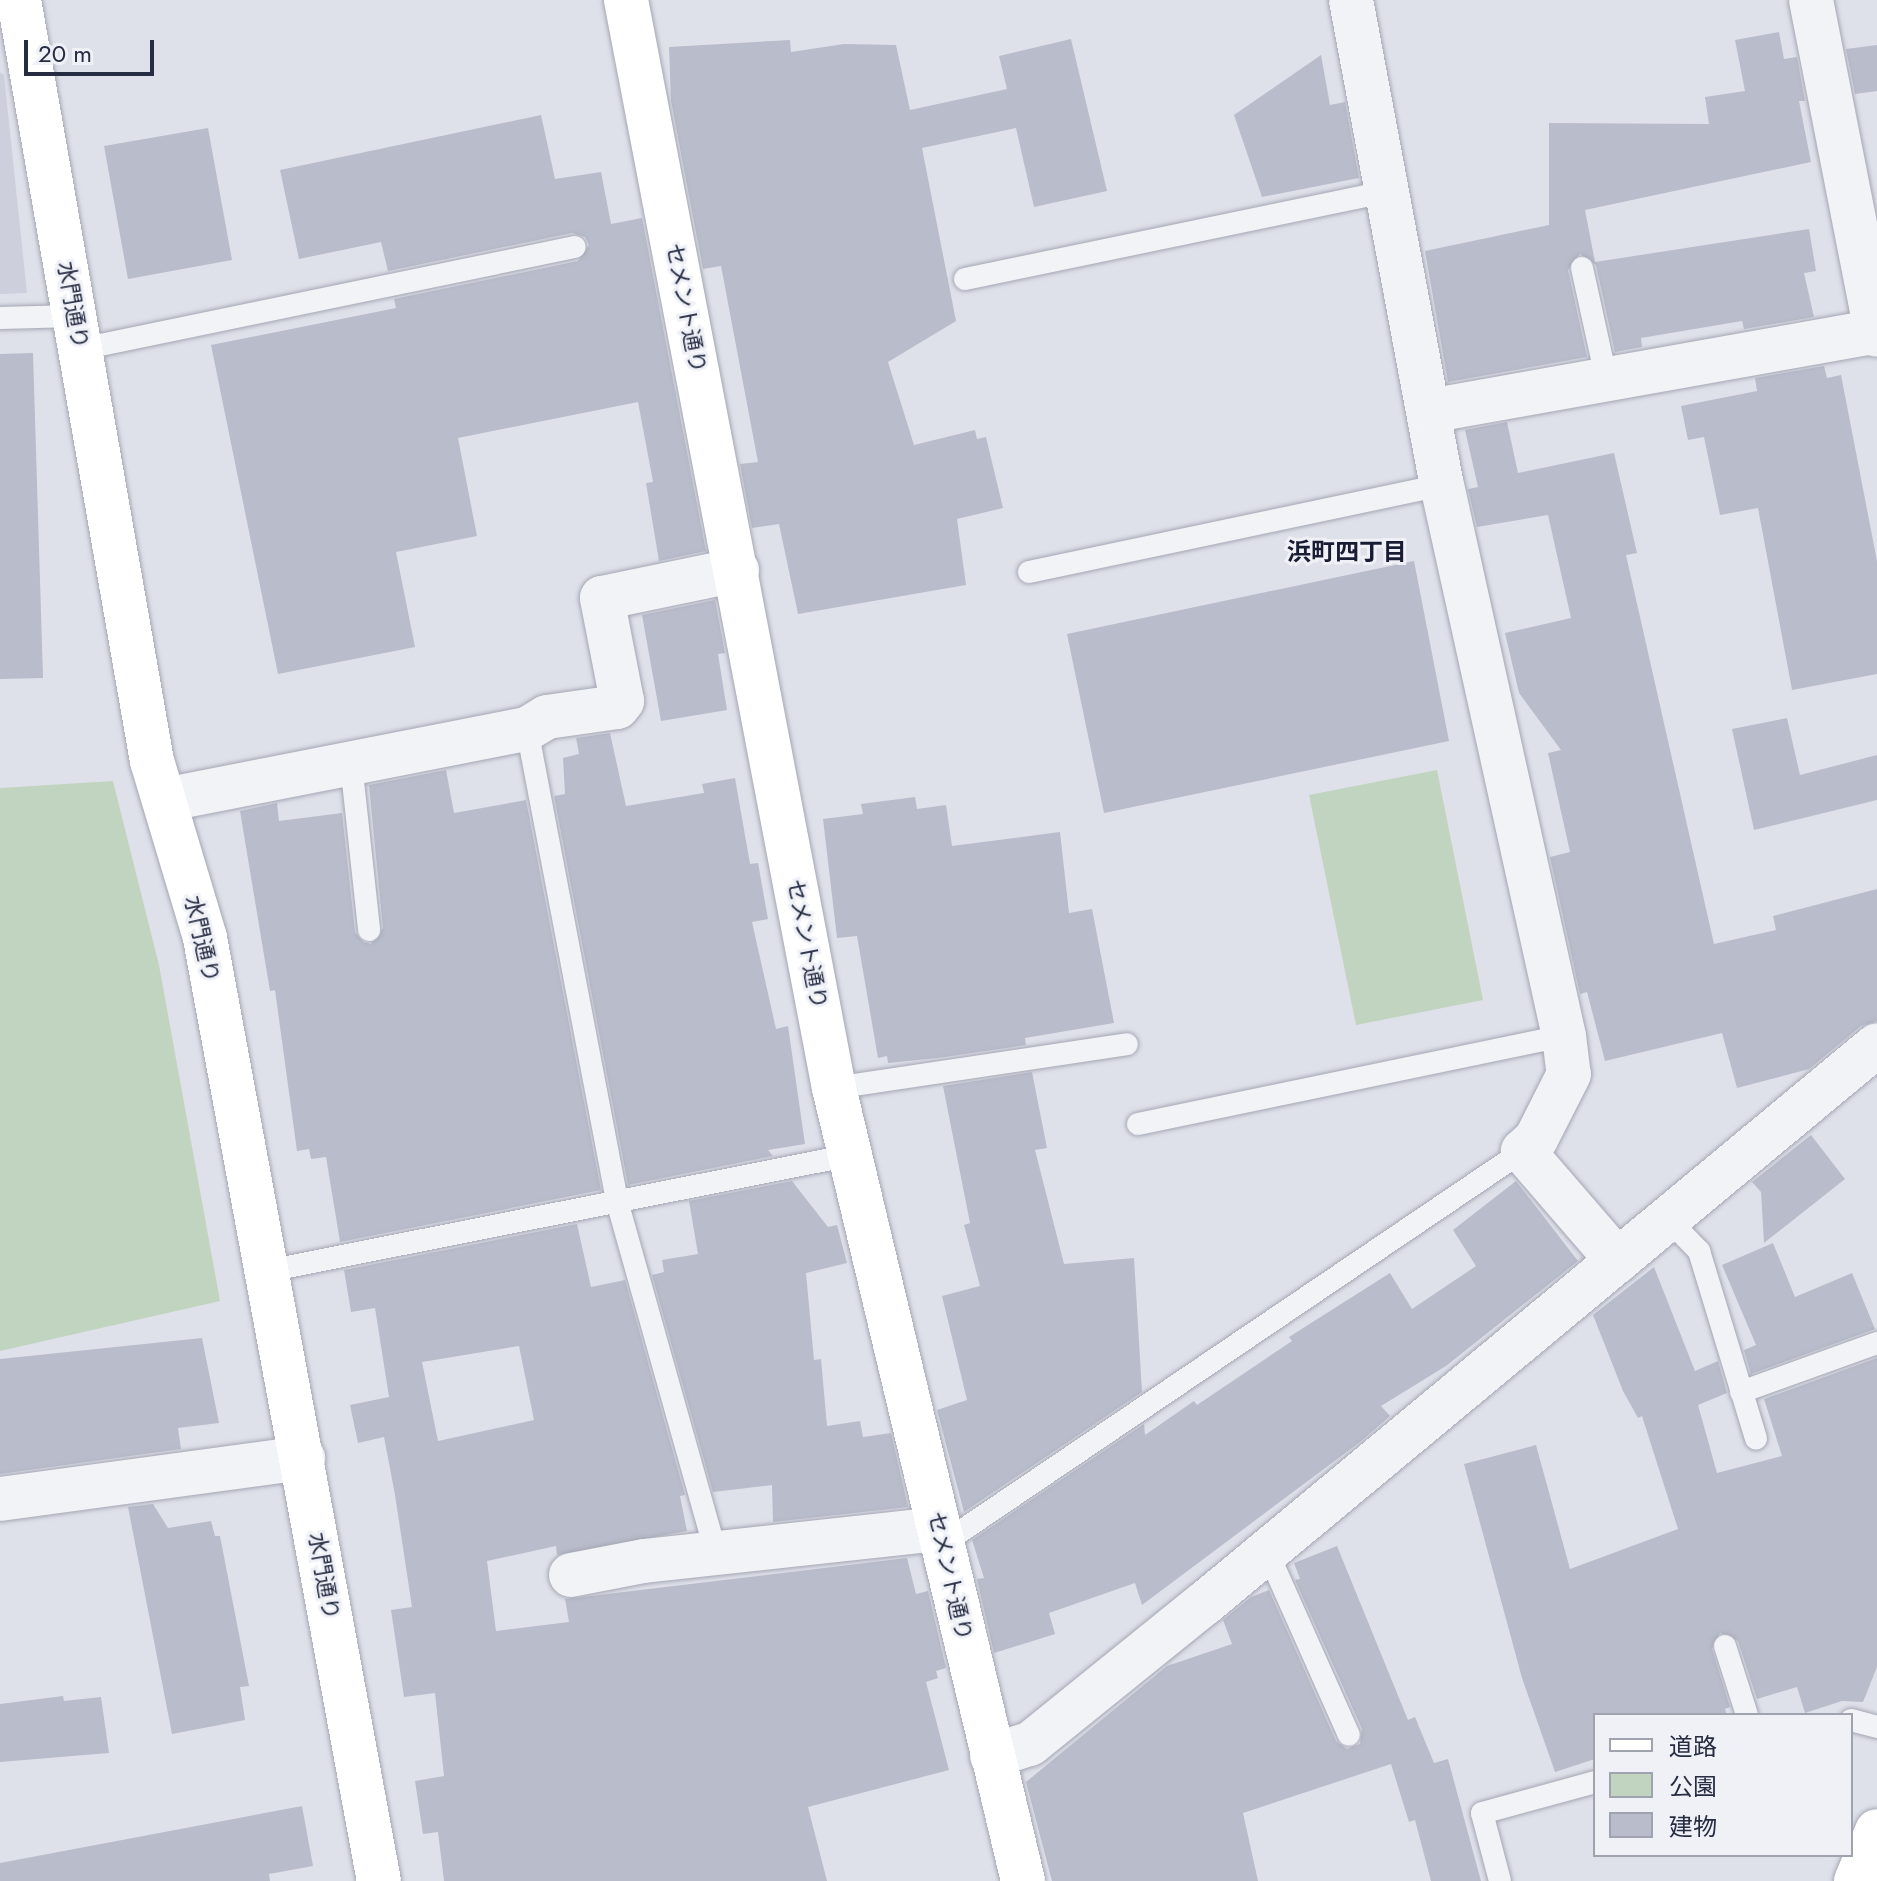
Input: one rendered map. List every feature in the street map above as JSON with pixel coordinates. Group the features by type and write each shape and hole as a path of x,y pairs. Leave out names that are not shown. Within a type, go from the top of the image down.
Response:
{"street":[{"name":"水門通り","path":"19,0 78,332 111,542 152,761 205,938 379,1881"},
{"name":"セメント通り","path":"626,0 834,1088 1023,1881"},
{"path":"1351,0 1442,485 1564,1036 1569,1074 1536,1139 1523,1151 1618,1261"},
{"path":"1429,411 1606,377 1877,333 1811,0"},
{"path":"164,800 527,729 547,717 617,707 622,701 602,598 737,570"},
{"path":"992,1756 1030,1744 1877,1045"},
{"path":"0,1499 303,1458"},
{"path":"571,1575 644,1561 940,1537"},
{"path":"1856,1881 1877,1831"}],"lane":[{"path":"965,279 1386,192"},
{"path":"0,318 78,332 575,247"},
{"path":"1582,268 1606,377"},
{"path":"1029,572 1442,485"},
{"path":"527,729 617,1201 717,1556"},
{"path":"351,763 369,930"},
{"path":"1138,1124 1564,1036"},
{"path":"834,1088 1127,1044"},
{"path":"940,1537 1523,1151"},
{"path":"267,1271 851,1155"},
{"path":"1668,1219 1699,1251 1756,1439"},
{"path":"1741,1392 1877,1343"},
{"path":"1267,1551 1349,1735"},
{"path":"1725,1646 1746,1713"},
{"path":"1853,1721 1877,1727"},
{"path":"1500,1881 1482,1813 1593,1783"}],"shaded area":[{"path":"0,72 4,75 27,293 0,294"}],"green space":[{"path":"1437,770 1483,1000 1356,1025 1309,795"},
{"path":"113,781 159,965 220,1301 0,1351 0,788"}],"building":[{"path":"1779,32 1784,59 1797,57 1805,101 1799,101 1811,162 1585,210 1595,262 1809,229 1816,271 1804,273 1814,317 1744,329 1742,321 1641,338 1642,347 1615,352 1596,265 1580,254 1568,270 1587,357 1448,382 1425,251 1549,225 1549,123 1709,124 1705,97 1745,91 1735,40"},
{"path":"1071,39 1107,191 1034,207 1016,128 922,148 956,321 888,362 914,445 975,430 977,439 986,437 1003,508 957,519 966,585 798,614 779,524 752,528 740,464 758,462 721,266 703,269 671,101 669,47 790,40 791,52 844,44 896,45 910,110 1007,89 999,56"},
{"path":"1877,45 1877,91 1855,94 1846,49"},
{"path":"1321,55 1330,105 1345,102 1359,178 1262,197 1234,115"},
{"path":"541,115 555,179 601,172 611,224 642,218 706,551 659,561 646,483 653,482 638,402 458,438 477,536 396,552 415,647 278,674 211,345 396,308 394,299 578,261 589,245 585,237 572,233 388,271 381,242 299,259 280,170"},
{"path":"208,128 232,260 128,279 104,146"},
{"path":"33,353 43,678 0,679 0,354"},
{"path":"1824,366 1827,378 1841,375 1877,561 1877,674 1792,690 1758,508 1720,515 1704,437 1688,440 1681,406 1757,391 1755,378"},
{"path":"1507,422 1518,473 1614,453 1637,553 1626,555 1714,944 1776,930 1773,916 1877,889 1877,1021 1861,1026 1809,1069 1737,1088 1722,1033 1605,1061 1587,992 1580,994 1550,857 1570,852 1548,753 1561,750 1519,693 1505,633 1571,618 1548,515 1477,527 1468,489 1478,487 1465,430"},
{"path":"1414,561 1449,741 1104,813 1067,634"},
{"path":"715,600 725,653 718,654 727,710 661,721 642,615"},
{"path":"1787,718 1800,775 1877,755 1877,800 1754,830 1732,729"},
{"path":"610,733 626,806 704,793 702,784 735,778 750,864 758,863 768,919 752,922 776,1029 788,1026 805,1144 768,1150 773,1156 628,1185 554,796 565,794 563,758 579,754 576,738"},
{"path":"446,770 454,813 526,800 601,1190 340,1242 326,1157 311,1159 309,1149 297,1151 275,990 270,991 240,811 277,803 279,821 342,813 355,932 363,942 371,944 383,928 369,785"},
{"path":"915,797 917,809 946,805 952,846 1060,832 1069,913 1092,909 1114,1023 1025,1038 1026,1045 888,1063 887,1056 878,1058 857,936 837,938 823,819 863,814 861,804"},
{"path":"1032,1072 1047,1148 1035,1150 1064,1264 1134,1258 1142,1392 964,1512 937,1410 967,1400 942,1296 980,1286 964,1225 970,1223 943,1086"},
{"path":"1811,1135 1845,1179 1764,1243 1761,1192 1752,1182"},
{"path":"792,1181 828,1227 837,1225 847,1263 806,1273 814,1360 821,1359 827,1426 860,1421 863,1437 891,1433 908,1507 773,1522 772,1485 713,1492 652,1275 664,1272 662,1260 698,1254 689,1201"},
{"path":"1516,1181 1578,1261 1446,1366 1381,1406 1390,1416 1360,1442 1142,1605 1135,1583 1049,1613 1055,1634 994,1653 977,1579 984,1578 972,1540 1144,1424 1145,1435 1194,1401 1197,1405 1292,1341 1289,1337 1390,1273 1412,1309 1476,1266 1453,1230"},
{"path":"577,1224 591,1287 625,1280 685,1495 680,1496 687,1531 557,1555 556,1546 487,1561 496,1631 569,1622 565,1599 907,1558 916,1594 928,1591 946,1668 936,1671 938,1678 926,1682 949,1770 808,1807 827,1881 444,1881 438,1832 423,1834 415,1781 444,1776 435,1693 404,1697 391,1610 412,1607 395,1495 384,1437 358,1443 350,1405 389,1397 375,1308 351,1312 344,1270","holes":["519,1346 534,1420 438,1441 422,1362"]},
{"path":"1773,1243 1795,1297 1852,1273 1875,1329 1751,1374 1744,1350 1756,1345 1722,1265"},
{"path":"1654,1267 1695,1371 1718,1361 1727,1393 1698,1405 1717,1473 1782,1456 1764,1399 1877,1358 1877,1667 1863,1702 1842,1701 1805,1713 1797,1687 1757,1699 1738,1641 1720,1633 1712,1649 1730,1707 1725,1709 1726,1713 1593,1713 1593,1760 1555,1772 1522,1678 1464,1464 1536,1445 1570,1569 1678,1529 1642,1416 1638,1418 1623,1391 1593,1315"},
{"path":"202,1338 219,1423 178,1428 181,1449 0,1474 0,1359"},
{"path":"153,1504 168,1528 211,1521 215,1536 220,1536 249,1686 240,1687 245,1720 172,1734 128,1507"},
{"path":"1337,1546 1408,1720 1415,1717 1434,1763 1448,1759 1481,1881 1431,1881 1415,1820 1409,1822 1391,1764 1243,1813 1258,1881 1052,1881 1026,1782 1167,1666 1232,1644 1223,1620 1251,1597 1269,1590 1336,1741 1347,1749 1360,1744 1362,1729 1295,1580 1300,1579 1294,1563"},
{"path":"63,1696 64,1701 101,1697 109,1753 0,1762 0,1704"},
{"path":"302,1806 313,1866 269,1874 270,1881 0,1881 0,1863"}],"district":[{"name":"浜町四丁目","path":"1347,552"}]}
